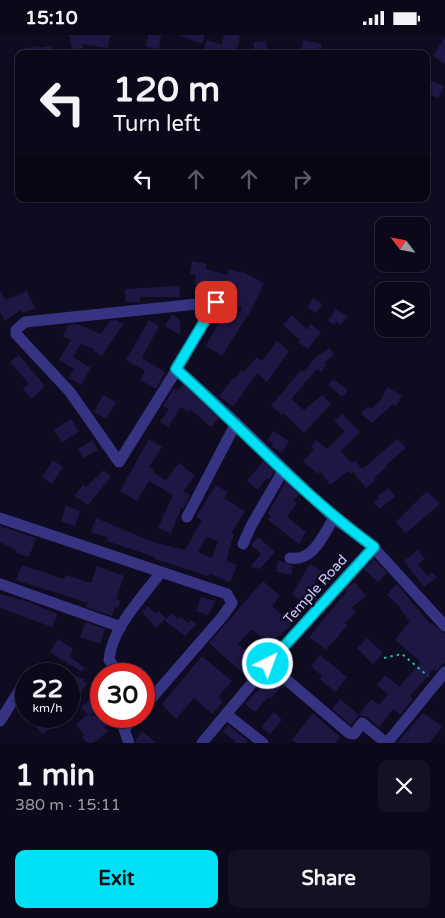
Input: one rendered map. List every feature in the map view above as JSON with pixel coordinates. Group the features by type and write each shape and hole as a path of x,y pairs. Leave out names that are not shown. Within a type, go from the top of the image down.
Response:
{"street":[{"path":"216,302 176,369 119,462 70,391 16,334 16,330 25,322 216,302"},
{"path":"176,369 236,423 334,518 374,547 445,626"},
{"path":"187,517 236,423"},
{"path":"243,544 251,526 284,469"},
{"path":"0,518 227,594 232,603 222,617 155,694"},
{"path":"290,558 304,558 311,553 334,518"},
{"name":"Temple Road","path":"202,743 268,664 374,547"},
{"path":"111,663 109,660 110,649 121,627 161,572"},
{"path":"0,584 121,627"},
{"path":"268,664 349,733 354,734 362,723 386,743 445,672"},
{"path":"0,721 15,698"},
{"path":"226,714 263,743"},
{"path":"125,728 129,743"}],"path":[{"path":"384,658 402,654 436,682"}],"building":[{"path":"69,35 110,35 108,48 82,44 83,48 72,50"},
{"path":"148,35 161,35 159,49 146,47"},
{"path":"179,35 205,35 202,44"},
{"path":"224,35 240,35 237,50 204,50 207,40 222,45"},
{"path":"445,37 445,64 433,56"},
{"path":"303,40 322,44 321,50 301,50"},
{"path":"266,41 267,50 254,50 254,42"},
{"path":"51,46 52,50 17,50"},
{"path":"432,81 444,86 438,98 430,94"},
{"path":"192,261 207,264 206,269 227,275 229,269 241,273 241,271 264,283 248,317 222,356 206,346 223,315 235,322 242,308 229,303 234,290 218,284 215,292 194,284 196,275 190,274"},
{"path":"179,286 180,297 140,297 140,302 126,302 125,289"},
{"path":"0,291 6,300 27,291 35,308 22,313 21,310 5,321 0,313"},
{"path":"313,298 322,304 316,313 307,307"},
{"path":"336,309 347,316 341,325 336,322 334,325 328,321"},
{"path":"172,314 180,320 180,335 165,326"},
{"path":"292,315 307,330 311,324 321,332 308,349 298,342 300,340 283,325"},
{"path":"116,320 123,324 102,356 93,351 94,349 81,344 73,357 91,368 81,385 69,378 74,369 59,360 71,340 63,336 68,325 77,324 101,334 110,321"},
{"path":"149,320 159,326 142,358 165,372 156,389 140,380 145,371 126,360"},
{"path":"277,341 289,351 267,382 257,373 233,407 219,396 241,370 244,372 257,357 262,361"},
{"path":"329,348 334,354 324,363 326,365 321,372 317,369 291,399 304,410 322,395 331,404 304,433 284,413 282,415 271,406 301,370 303,372 316,357"},
{"path":"19,355 45,386 31,399 23,389 29,384 10,362"},
{"path":"333,379 348,390 342,397 328,385"},
{"path":"183,384 219,418 211,427 190,409 188,412 181,407 168,427 160,422 169,409 163,406 174,388 178,391"},
{"path":"387,387 402,396 396,406 393,404 372,423 361,414 368,406 371,409 380,401"},
{"path":"103,395 116,402 106,419 94,412"},
{"path":"342,414 360,432 341,451 351,463 355,460 362,469 397,439 406,448 386,465 387,467 374,478 376,480 366,488 353,472 351,474 348,471 330,485 320,471 318,474 303,462 314,449 311,447 316,440 327,449 345,431 334,421"},
{"path":"71,419 79,432 62,442 54,430"},
{"path":"273,431 289,441 282,453 271,446 273,443 268,440"},
{"path":"149,439 162,447 149,467 154,470 153,472 166,480 179,463 195,476 183,491 190,495 183,509 181,508 171,533 158,528 173,495 149,481 137,501 120,491"},
{"path":"93,440 98,450 83,458 78,449"},
{"path":"53,460 63,467 52,484 42,477"},
{"path":"264,460 274,471 269,480 267,478 258,490 247,481"},
{"path":"104,470 111,477 88,505 74,496 83,485 86,487"},
{"path":"286,481 299,494 294,501 297,503 287,517 306,532 299,544 268,520 271,516 268,513"},
{"path":"216,485 228,492 224,498 245,511 231,533 234,533 226,561 237,565 230,582 210,574 208,576 155,559 155,557 107,541 108,538 91,532 96,518 156,543 185,550 202,520 196,517","holes":["206,537 218,541 212,558 198,552"]},
{"path":"389,488 395,497 379,509 374,502 379,499 377,496"},
{"path":"427,491 440,504 406,533 396,522"},
{"path":"66,506 80,511 75,526 61,521"},
{"path":"0,526 36,538 29,557 16,553 17,551 0,542"},
{"path":"258,537 275,552 260,569 250,567 261,554 251,545"},
{"path":"418,550 425,559 418,564 427,576 432,572 437,577 424,587 404,561"},
{"path":"374,559 387,573 378,582 364,569"},
{"path":"278,560 293,566 291,575 276,572"},
{"path":"310,564 322,571 311,590 314,593 306,605 292,594"},
{"path":"22,565 64,579 66,575 91,583 97,566 124,576 116,599 121,601 118,608 115,607 112,616 86,607 88,603 16,580"},
{"path":"263,581 280,596 272,606 292,624 270,645 252,629 248,633 238,644 259,663 245,675 209,643"},
{"path":"355,582 366,596 351,608 356,612 345,623 348,625 326,650 309,637 347,591 345,589"},
{"path":"397,584 431,625 432,623 445,634 445,662 436,671 434,669 410,696 413,699 400,715 393,709 379,727 367,717 359,715 371,699 379,705 388,694 377,685 385,675 399,687 421,662 395,640 410,621 401,608 387,595"},
{"path":"0,594 29,602 58,614 52,627 0,608"},
{"path":"201,597 216,601 208,615 196,611"},
{"path":"148,606 156,614 158,611 166,618 156,628 142,612"},
{"path":"171,613 178,619 180,617 188,623 191,620 197,624 185,636 165,621"},
{"path":"86,622 105,629 100,644 80,637"},
{"path":"367,638 383,653 373,664 357,648"},
{"path":"58,639 73,649 70,657 78,663 68,663 50,652"},
{"path":"320,655 347,677 335,692 320,679 322,676 311,666"},
{"path":"202,656 232,681 218,697 223,702 212,714 194,698 176,719 162,704"},
{"path":"80,664 85,668 82,672 80,671"},
{"path":"271,676 282,686 270,699 268,697 255,712 245,704"},
{"path":"80,677 85,679 83,682 87,684 80,693"},
{"path":"340,699 359,715 351,725 332,709"},
{"path":"90,700 90,715 89,716 81,707"},
{"path":"274,712 282,720 270,734 261,727"},
{"path":"313,713 340,737 336,743 296,743 292,740"},
{"path":"423,713 442,726 430,743 397,743"},
{"path":"86,716 90,716 90,728 105,728 108,731 93,743 87,743 82,737 84,735 79,728 80,721"},
{"path":"228,725 248,741 246,743 237,743 223,732"},
{"path":"38,728 50,728 43,734"},
{"path":"142,731 156,743 136,743 136,739"}],"route":[{"path":"216,302 176,369 229,416 334,518 374,547 268,664"}]}
